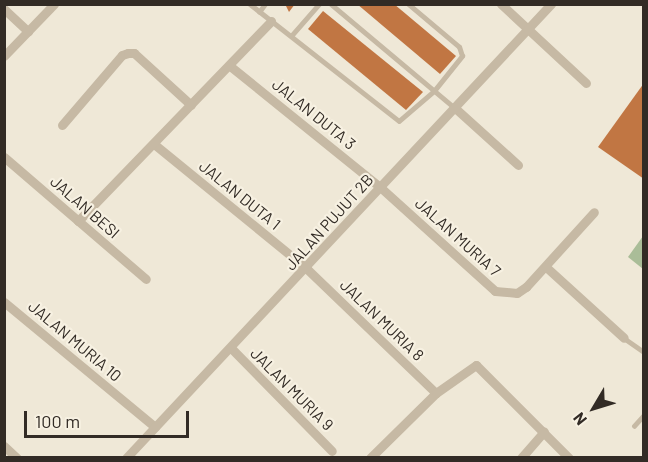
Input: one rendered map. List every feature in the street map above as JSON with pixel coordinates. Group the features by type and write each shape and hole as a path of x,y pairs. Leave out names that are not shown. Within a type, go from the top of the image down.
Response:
{"street":[{"path":"4,56 54,4"},
{"path":"501,4 530,27 586,83"},
{"name":"JALAN PUJUT 2B","path":"126,458 307,269 380,187 551,4"},
{"path":"4,9 28,31"},
{"path":"78,221 271,21"},
{"path":"62,125 122,55 128,53 134,53 191,105"},
{"name":"JALAN DUTA 3","path":"230,66 380,187"},
{"path":"455,108 518,165"},
{"name":"JALAN DUTA 1","path":"154,144 307,269"},
{"name":"JALAN BESI","path":"4,157 146,279"},
{"name":"JALAN MURIA 7","path":"380,187 495,291 517,293 546,267 594,212"},
{"path":"546,267 624,338"},
{"name":"JALAN MURIA 8","path":"307,269 436,393"},
{"name":"JALAN MURIA 10","path":"4,302 155,427"},
{"name":"JALAN MURIA 9","path":"231,348 332,451"},
{"path":"370,458 436,393 476,365 570,458"},
{"path":"520,458 543,432"},
{"path":"4,446 17,458"}],"lane":[{"path":"250,4 399,121 434,91 460,60 462,52 408,4"},
{"path":"259,12 265,4"},
{"path":"292,35 319,4"},
{"path":"331,4 455,108"},
{"path":"624,338 644,352"},
{"path":"634,426 644,415"}],"green space":[{"path":"643,236 643,269 628,257"}],"building":[{"path":"285,4 295,4 289,12"},
{"path":"357,4 394,4 456,56 440,74"},
{"path":"323,11 423,92 406,110 308,29"},
{"path":"644,83 644,179 598,147"}]}
